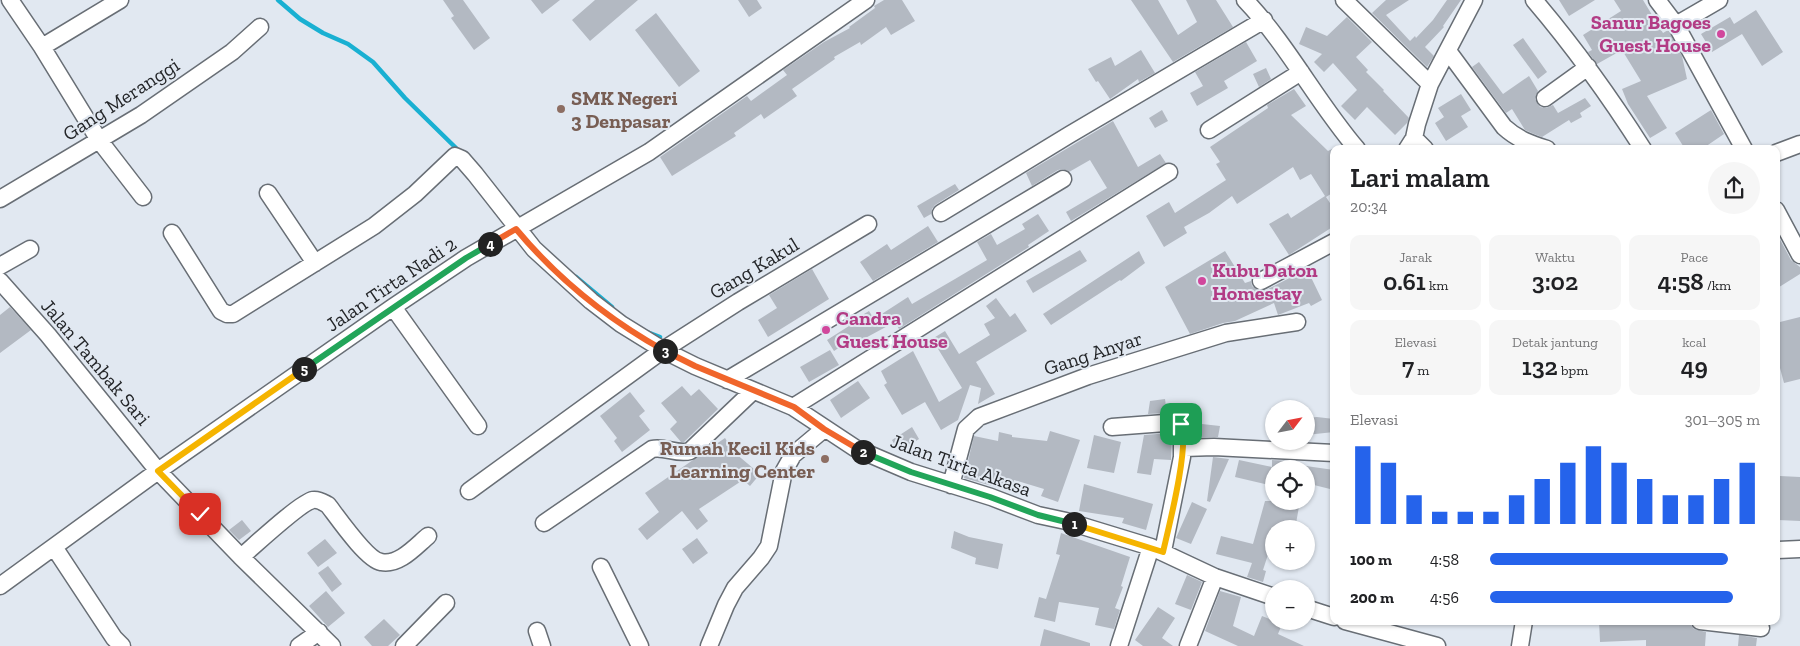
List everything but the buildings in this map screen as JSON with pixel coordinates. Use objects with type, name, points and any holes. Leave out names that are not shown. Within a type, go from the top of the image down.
[{"type":"street","points":[[10,0],[42,47],[99,140],[143,197]]},
{"type":"street","points":[[42,47],[120,0]]},
{"type":"street","name":"Jalan Tirta Nadi 2","points":[[0,586],[158,471],[466,258],[649,152],[866,0]]},
{"type":"street","points":[[1245,0],[1264,20],[1353,145]]},
{"type":"street","points":[[1344,0],[1430,84]]},
{"type":"street","points":[[1415,145],[1417,124],[1430,84],[1474,0]]},
{"type":"street","points":[[1534,0],[1588,68],[1640,145]]},
{"type":"street","points":[[1657,0],[1676,25],[1742,145]]},
{"type":"street","points":[[1676,25],[1719,0]]},
{"type":"street","points":[[941,213],[1264,20]]},
{"type":"street","name":"Gang Meranggi","points":[[0,199],[141,115],[232,52],[260,27]]},
{"type":"street","points":[[1448,51],[1504,127],[1513,136],[1535,145]]},
{"type":"street","points":[[1545,98],[1588,68]]},
{"type":"street","points":[[1209,130],[1301,72]]},
{"type":"street","points":[[1780,152],[1800,144]]},
{"type":"street","name":"Jalan Tirta Akasa","points":[[316,263],[374,226],[415,194],[455,156],[462,159],[475,174],[516,229],[534,249],[591,301],[620,324],[663,350],[727,380],[794,407],[824,429],[862,451],[911,472],[1038,515],[1157,549],[1215,577],[1265,594]]},
{"type":"street","points":[[794,407],[1169,172]]},
{"type":"street","points":[[727,380],[1063,179]]},
{"type":"street","points":[[172,233],[222,311],[233,314],[316,263],[268,193]]},
{"type":"street","points":[[1780,218],[1800,255]]},
{"type":"street","name":"Gang Kakul","points":[[469,491],[663,350],[738,302],[868,224]]},
{"type":"street","points":[[1261,280],[1330,244]]},
{"type":"street","points":[[0,266],[30,249]]},
{"type":"street","name":"Jalan Tambak Sari","points":[[0,281],[48,335],[158,471],[332,646]]},
{"type":"street","points":[[393,308],[478,426]]},
{"type":"street","name":"Gang Anyar","points":[[951,485],[966,428],[979,417],[1088,376],[1226,333],[1298,322]]},
{"type":"street","points":[[544,523],[652,449],[690,451],[753,391]]},
{"type":"street","points":[[1112,426],[1178,422],[1183,430],[1183,448],[1157,549],[1119,646]]},
{"type":"street","points":[[709,646],[734,588],[761,558],[769,546],[784,471],[793,455],[824,429]]},
{"type":"street","points":[[1183,448],[1224,447],[1330,453]]},
{"type":"street","points":[[241,556],[282,522],[313,500],[319,500],[328,505],[371,558],[382,563],[398,559],[428,536]]},
{"type":"street","points":[[54,548],[114,638],[122,646]]},
{"type":"street","points":[[1780,550],[1800,549]]},
{"type":"street","points":[[601,566],[640,646]]},
{"type":"street","points":[[1188,646],[1215,577]]},
{"type":"street","points":[[404,646],[446,603]]},
{"type":"street","points":[[1315,611],[1330,617]]},
{"type":"street","points":[[1360,625],[1437,646]]},
{"type":"street","points":[[1520,646],[1523,625]]},
{"type":"street","points":[[1735,625],[1761,628]]},
{"type":"street","points":[[299,646],[319,632]]},
{"type":"waterway","points":[[278,0],[300,19],[323,33],[348,44],[373,62],[405,98],[456,148]]},
{"type":"waterway","points":[[576,277],[612,307]]},
{"type":"waterway","points":[[647,332],[660,337]]},
{"type":"place","name":"Sanur Bagoes Guest House","points":[[1721,34]]},
{"type":"place","name":"SMK Negeri 3 Denpasar","points":[[561,109]]},
{"type":"place","name":"Kubu Daton Homestay","points":[[1202,281]]},
{"type":"place","name":"Candra Guest House","points":[[826,330]]},
{"type":"place","name":"Rumah Kecil Kids Learning Center","points":[[825,459]]},
{"type":"route","points":[[200,514],[158,471],[466,258],[516,229],[534,249],[591,301],[620,324],[663,350],[695,366],[794,407],[824,429],[855,448],[911,472],[990,497],[1017,508],[1151,546],[1163,552],[1182,457],[1183,434],[1181,424]]}]
